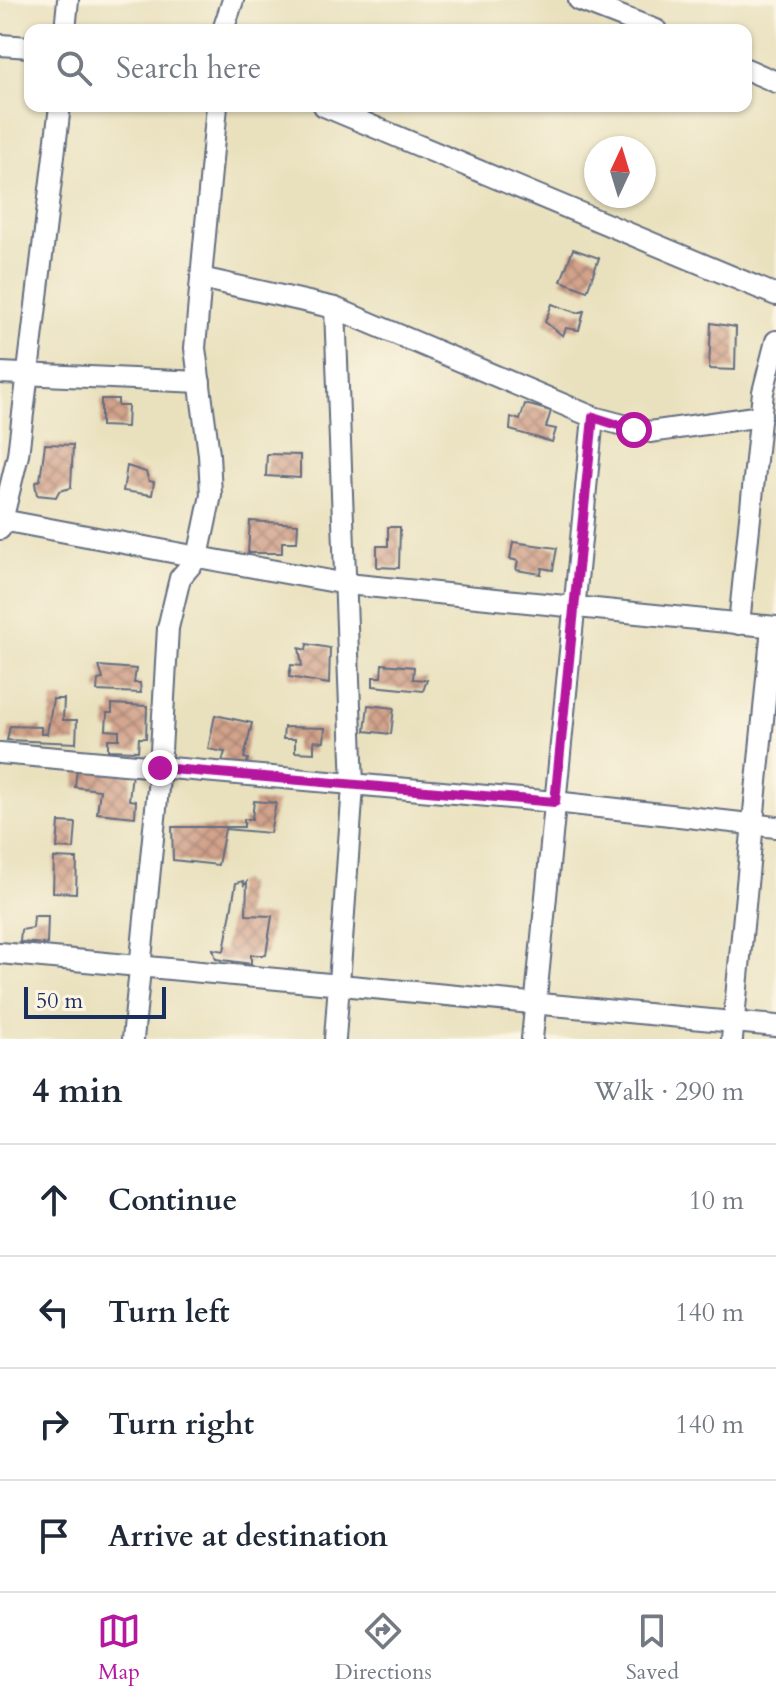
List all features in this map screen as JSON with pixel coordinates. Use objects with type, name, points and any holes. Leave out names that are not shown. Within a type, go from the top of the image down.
[{"type":"street","points":[[66,24],[68,0]]},
{"type":"street","points":[[225,24],[233,0]]},
{"type":"street","points":[[579,0],[641,24]]},
{"type":"street","points":[[0,45],[24,47]]},
{"type":"street","points":[[752,72],[776,82]]},
{"type":"street","points":[[59,112],[18,455],[1,524],[347,584],[774,627],[733,1031]]},
{"type":"street","points":[[133,1039],[160,768],[168,628],[180,578],[198,557],[211,495],[195,348],[216,112]]},
{"type":"street","points":[[338,112],[776,295]]},
{"type":"street","points":[[201,278],[335,308],[593,417],[650,432],[761,416]]},
{"type":"street","points":[[335,308],[353,786],[335,1039]]},
{"type":"street","points":[[739,624],[761,416],[776,341]]},
{"type":"street","points":[[0,373],[200,382]]},
{"type":"street","points":[[532,1039],[577,608],[593,417]]},
{"type":"street","points":[[0,753],[555,802],[776,827]]},
{"type":"street","points":[[0,953],[535,1004],[733,1031],[776,1026]]},
{"type":"building","points":[[573,249],[599,258],[587,291],[561,281]]},
{"type":"building","points":[[552,304],[577,313],[584,311],[579,330],[566,328],[563,336],[545,322]]},
{"type":"building","points":[[711,323],[736,327],[735,370],[709,369]]},
{"type":"building","points":[[101,399],[118,399],[118,406],[128,406],[127,427],[101,426]]},
{"type":"building","points":[[525,404],[551,411],[546,427],[556,429],[552,442],[510,430],[511,417],[520,420]]},
{"type":"building","points":[[45,444],[73,445],[71,488],[59,491],[56,497],[37,495],[35,483],[40,480]]},
{"type":"building","points":[[267,454],[300,455],[300,478],[266,476]]},
{"type":"building","points":[[127,466],[146,472],[149,481],[154,482],[152,495],[123,491]]},
{"type":"building","points":[[250,521],[298,524],[297,542],[282,542],[282,553],[248,553]]},
{"type":"building","points":[[388,527],[400,527],[399,568],[377,567],[377,546],[388,546]]},
{"type":"building","points":[[513,542],[557,548],[553,570],[542,568],[541,574],[516,570],[518,561],[510,559]]},
{"type":"building","points":[[307,644],[330,648],[329,684],[289,677],[291,665],[302,666],[299,648],[306,650]]},
{"type":"building","points":[[382,664],[414,667],[413,679],[427,680],[423,691],[373,686],[373,677],[381,677]]},
{"type":"building","points":[[99,666],[136,669],[134,683],[140,683],[141,693],[97,691],[98,680],[103,679]]},
{"type":"building","points":[[53,699],[64,699],[63,720],[77,720],[76,743],[7,740],[10,726],[41,727],[41,734],[47,734]]},
{"type":"building","points":[[112,704],[147,706],[146,738],[139,738],[138,751],[108,750],[108,739],[119,739],[119,731],[106,730],[107,713],[112,713]]},
{"type":"building","points":[[368,705],[394,708],[391,734],[365,731]]},
{"type":"building","points":[[215,715],[252,723],[244,758],[248,759],[246,767],[222,762],[225,752],[208,749]]},
{"type":"building","points":[[284,727],[325,728],[324,742],[314,741],[314,753],[295,752],[295,739],[283,739]]},
{"type":"building","points":[[77,768],[132,773],[129,800],[136,801],[135,817],[97,813],[100,790],[75,787]]},
{"type":"building","points":[[254,801],[276,803],[270,833],[225,829],[218,865],[173,860],[172,827],[244,827],[244,819],[252,819]]},
{"type":"building","points":[[59,822],[76,823],[74,849],[57,848]]},
{"type":"building","points":[[54,858],[77,859],[76,893],[53,892]]},
{"type":"building","points":[[243,881],[244,885],[247,882],[246,915],[272,916],[266,955],[251,955],[251,964],[216,959],[213,949],[224,951],[236,883]]},
{"type":"building","points":[[34,916],[48,916],[47,944],[20,942],[21,930],[33,928]]},
{"type":"route","points":[[160,768],[555,802],[577,608],[593,417],[634,430]]}]
